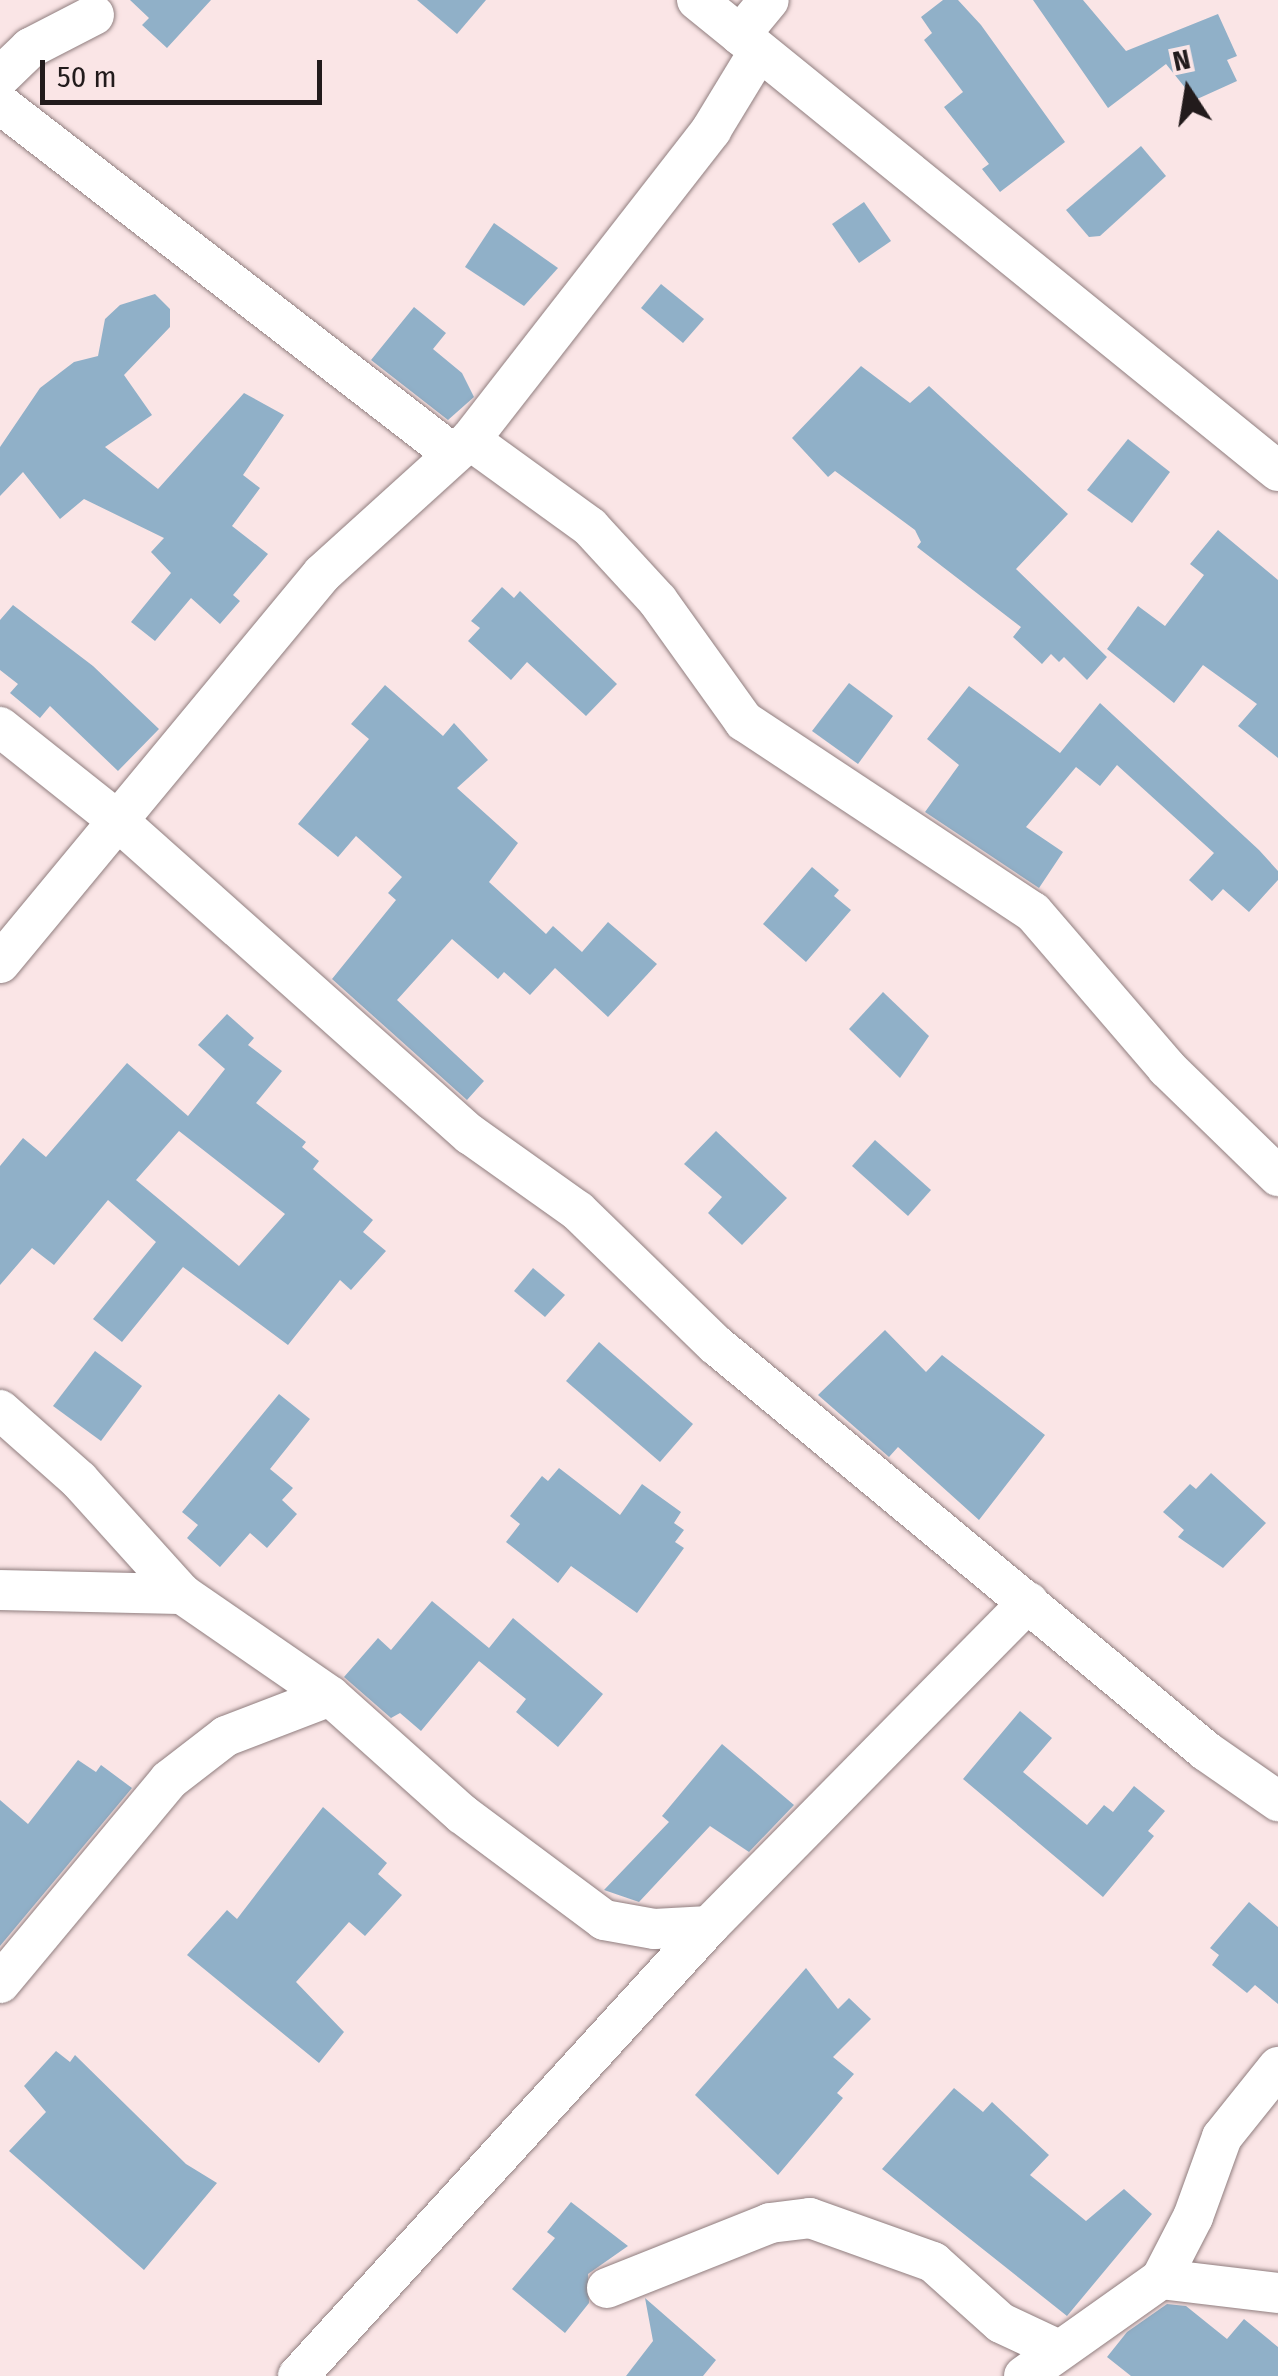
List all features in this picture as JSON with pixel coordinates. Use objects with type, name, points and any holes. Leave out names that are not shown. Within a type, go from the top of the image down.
[{"type":"street","points":[[697,0],[1278,471]]},
{"type":"street","points":[[0,964],[346,548],[461,447],[710,130],[769,0]]},
{"type":"street","points":[[0,77],[30,48],[94,15]]},
{"type":"street","points":[[0,104],[461,447],[590,526],[658,602],[744,721],[1033,912],[1166,1068],[1278,1176]]},
{"type":"street","points":[[0,727],[118,821],[472,1134],[578,1211],[716,1346],[1206,1750],[1278,1801]]},
{"type":"street","points":[[0,1410],[79,1480],[182,1594],[330,1696],[462,1814],[604,1920],[654,1928],[709,1926]]},
{"type":"street","points":[[0,1590],[182,1594]]},
{"type":"street","points":[[298,2376],[709,1926],[1028,1602]]},
{"type":"street","points":[[0,1983],[169,1780],[226,1736],[330,1696]]},
{"type":"street","points":[[607,2288],[770,2223],[810,2218],[933,2262],[1043,2366],[1161,2279],[1193,2218],[1222,2136],[1278,2067]]},
{"type":"street","points":[[1161,2279],[1278,2294]]},
{"type":"building","points":[[130,0],[211,0],[167,48],[142,25],[149,18]]},
{"type":"building","points":[[417,0],[486,0],[457,34]]},
{"type":"building","points":[[943,0],[958,0],[981,25],[1065,142],[1000,192],[982,169],[989,164],[944,107],[963,92],[924,40],[932,33],[921,17]]},
{"type":"building","points":[[1033,0],[1083,0],[1126,51],[1218,14],[1237,56],[1227,60],[1237,81],[1195,100],[1166,64],[1108,108]]},
{"type":"building","points":[[1141,146],[1166,176],[1100,236],[1089,237],[1066,210]]},
{"type":"building","points":[[864,202],[891,241],[859,263],[832,224]]},
{"type":"building","points":[[494,223],[558,268],[524,306],[465,267]]},
{"type":"building","points":[[661,284],[704,319],[683,343],[641,308]]},
{"type":"building","points":[[155,294],[170,309],[170,327],[124,375],[152,415],[105,447],[158,489],[244,393],[284,415],[243,475],[260,488],[232,526],[268,554],[233,595],[240,601],[220,624],[191,598],[155,641],[131,622],[171,573],[151,552],[164,538],[84,499],[60,519],[23,472],[0,496],[0,447],[40,388],[74,362],[98,356],[105,319],[120,305]]},
{"type":"building","points":[[414,307],[446,333],[433,349],[462,373],[474,397],[448,420],[371,360]]},
{"type":"building","points":[[861,366],[910,403],[929,386],[1068,514],[1016,569],[1107,657],[1087,680],[1064,657],[1059,662],[1051,654],[1042,664],[1013,637],[1021,627],[917,547],[921,542],[915,530],[835,471],[828,477],[792,438]]},
{"type":"building","points":[[1128,439],[1170,472],[1132,523],[1087,490]]},
{"type":"building","points":[[1218,530],[1278,580],[1278,758],[1238,726],[1257,704],[1203,665],[1174,703],[1107,649],[1138,606],[1165,626],[1204,575],[1190,564]]},
{"type":"building","points":[[502,587],[514,598],[520,591],[617,684],[586,716],[527,662],[511,680],[468,641],[480,628],[471,621]]},
{"type":"building","points":[[13,605],[93,666],[159,729],[118,771],[50,706],[40,718],[10,693],[18,684],[0,670],[0,620]]},
{"type":"building","points":[[849,683],[893,716],[858,764],[812,731]]},
{"type":"building","points":[[385,685],[443,736],[454,723],[488,760],[457,788],[518,843],[489,882],[546,934],[553,926],[582,952],[608,922],[657,964],[608,1017],[555,968],[530,995],[504,972],[498,979],[452,939],[397,1000],[484,1081],[467,1100],[332,979],[396,900],[388,893],[402,877],[356,836],[338,857],[298,824],[369,739],[351,724]]},
{"type":"building","points":[[969,686],[1060,753],[1100,703],[1259,850],[1278,871],[1278,880],[1249,912],[1223,889],[1212,901],[1189,880],[1214,853],[1117,765],[1100,786],[1076,767],[1026,827],[1063,852],[1039,888],[925,812],[959,765],[927,739]]},
{"type":"building","points":[[812,867],[839,890],[834,896],[851,910],[806,962],[763,924]]},
{"type":"building","points":[[883,992],[929,1036],[900,1078],[849,1029]]},
{"type":"building","points":[[227,1014],[254,1038],[248,1045],[282,1071],[256,1103],[306,1142],[302,1147],[319,1161],[313,1169],[373,1220],[363,1232],[386,1251],[351,1290],[340,1280],[288,1345],[183,1267],[122,1342],[93,1319],[156,1242],[108,1200],[54,1265],[32,1248],[0,1285],[0,1166],[23,1138],[46,1157],[127,1063],[188,1116],[225,1069],[198,1045]],"holes":[[[179,1131],[285,1214],[239,1266],[136,1180]]]},
{"type":"building","points":[[716,1131],[787,1198],[742,1245],[708,1213],[722,1197],[684,1164]]},
{"type":"building","points":[[875,1140],[931,1190],[908,1216],[852,1166]]},
{"type":"building","points":[[533,1268],[565,1295],[545,1317],[514,1291]]},
{"type":"building","points":[[885,1330],[926,1372],[942,1355],[1045,1435],[979,1520],[898,1447],[889,1457],[818,1395]]},
{"type":"building","points":[[599,1342],[693,1424],[660,1462],[566,1381]]},
{"type":"building","points":[[95,1351],[142,1386],[101,1441],[53,1406]]},
{"type":"building","points":[[279,1394],[310,1419],[270,1469],[293,1488],[282,1500],[297,1514],[267,1548],[250,1533],[220,1567],[187,1538],[198,1525],[182,1512]]},
{"type":"building","points":[[559,1468],[620,1515],[642,1484],[681,1512],[674,1523],[684,1530],[675,1542],[684,1548],[637,1613],[571,1566],[558,1583],[506,1542],[520,1524],[510,1516],[542,1476],[548,1481]]},
{"type":"building","points":[[1211,1473],[1266,1523],[1223,1568],[1178,1537],[1184,1530],[1163,1512],[1190,1484],[1196,1489]]},
{"type":"building","points":[[432,1601],[489,1648],[513,1618],[603,1694],[558,1747],[516,1712],[526,1699],[479,1661],[421,1731],[400,1713],[391,1718],[344,1677],[378,1638],[391,1650]]},
{"type":"building","points":[[1020,1711],[1052,1738],[1023,1772],[1087,1825],[1104,1805],[1113,1812],[1134,1786],[1165,1811],[1148,1831],[1154,1836],[1103,1897],[963,1779]]},
{"type":"building","points":[[722,1744],[794,1805],[749,1852],[710,1826],[639,1902],[604,1890],[669,1822],[662,1816]]},
{"type":"building","points":[[78,1760],[96,1772],[101,1765],[132,1788],[0,1946],[0,1800],[28,1824]]},
{"type":"building","points":[[323,1807],[387,1863],[378,1874],[402,1895],[365,1936],[349,1922],[296,1982],[344,2032],[319,2063],[187,1955],[227,1910],[237,1919]]},
{"type":"building","points":[[1249,1902],[1278,1927],[1278,2004],[1255,1985],[1247,1993],[1212,1965],[1219,1955],[1210,1948]]},
{"type":"building","points":[[806,1968],[838,2009],[849,1998],[871,2019],[833,2057],[854,2074],[837,2093],[843,2098],[778,2175],[695,2095]]},
{"type":"building","points":[[56,2051],[70,2062],[75,2055],[186,2164],[217,2183],[144,2270],[9,2151],[46,2112],[24,2086]]},
{"type":"building","points":[[954,2088],[983,2112],[992,2102],[1049,2155],[1030,2175],[1086,2221],[1124,2189],[1152,2214],[1067,2316],[882,2169]]},
{"type":"building","points":[[571,2202],[628,2246],[588,2274],[589,2303],[565,2333],[512,2289],[555,2238],[547,2232]]},
{"type":"building","points":[[645,2298],[716,2360],[703,2376],[626,2376],[653,2341]]},
{"type":"building","points":[[1167,2304],[1186,2306],[1227,2339],[1244,2319],[1278,2347],[1278,2376],[1131,2376],[1107,2357],[1127,2332]]}]
